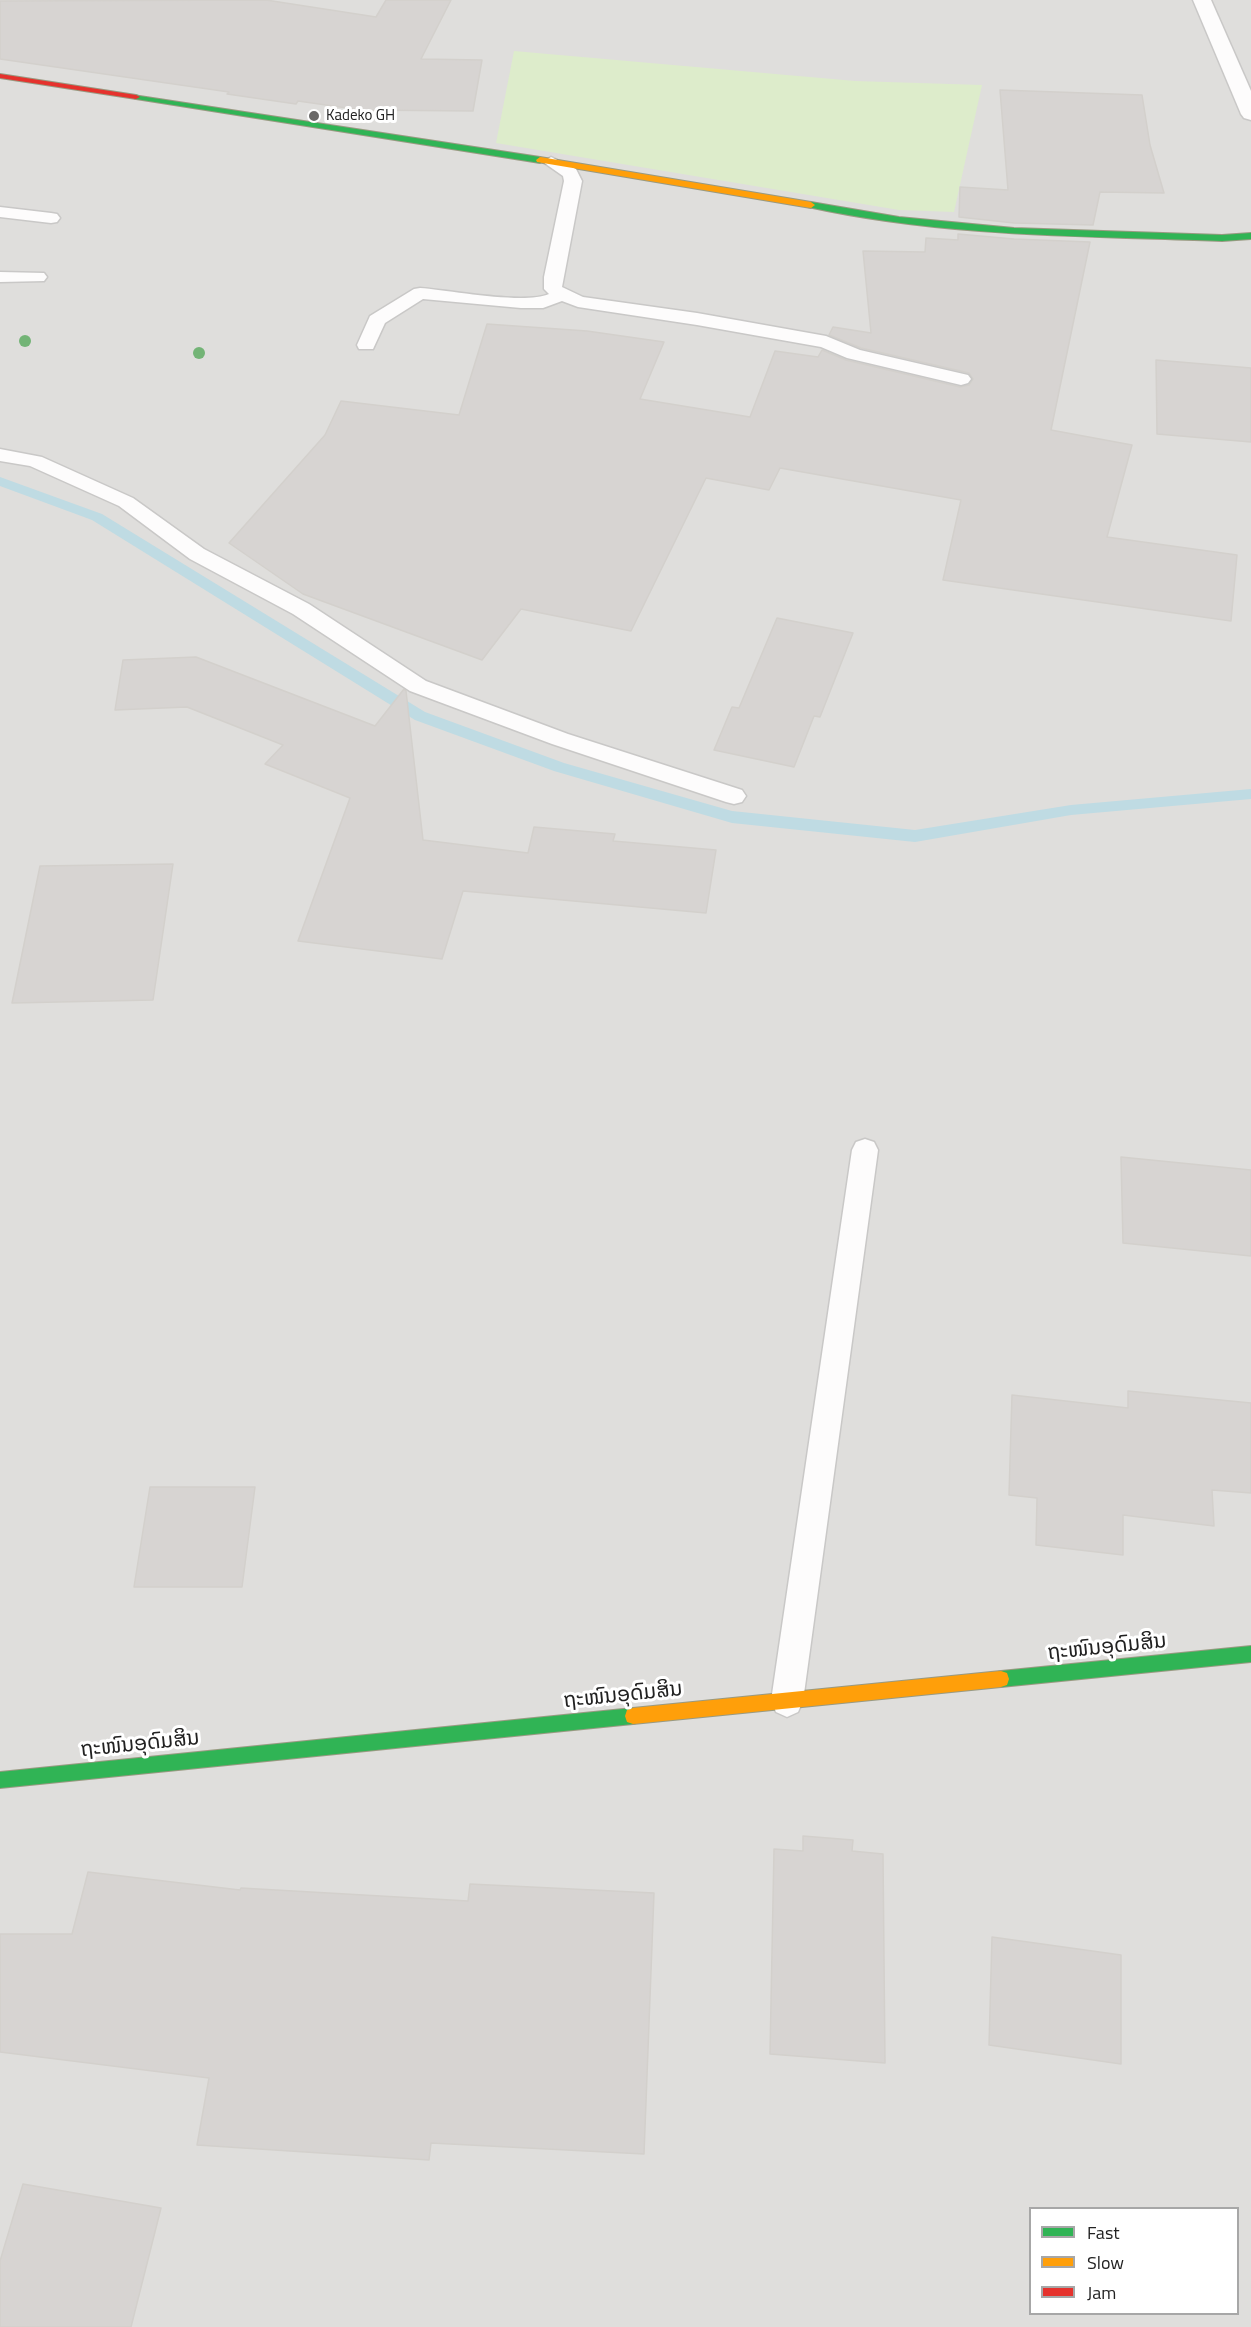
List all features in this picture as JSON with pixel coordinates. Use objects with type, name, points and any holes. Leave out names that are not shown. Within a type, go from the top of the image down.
[{"type":"street","points":[[1203,0],[1251,114]]},
{"type":"street","points":[[0,76],[551,162],[899,220],[1014,231],[1222,238],[1251,236]]},
{"type":"street","name":"ຖະໜົນອຸດົມສິນ","points":[[0,1780],[787,1701],[1241,1662]]},
{"type":"lane","points":[[551,162],[570,173],[573,181],[553,277],[554,289],[561,295],[578,302],[696,319],[826,342],[854,354],[962,379]]},
{"type":"lane","points":[[0,212],[51,219]]},
{"type":"lane","points":[[0,277],[38,277]]},
{"type":"lane","points":[[366,345],[377,320],[420,293],[521,303],[543,303],[561,295]]},
{"type":"lane","points":[[0,455],[35,461],[126,502],[197,554],[301,609],[418,686],[560,739],[734,796]]},
{"type":"lane","points":[[787,1701],[865,1150]]},
{"type":"shaded area","points":[[0,0],[1251,0],[1251,2327],[0,2327]]},
{"type":"green space","points":[[514,51],[855,81],[982,85],[954,212],[899,210],[496,143]]},
{"type":"building","points":[[266,0],[376,17],[386,0],[451,0],[421,59],[482,60],[473,111],[361,110],[298,101],[296,104],[0,59],[0,1]]},
{"type":"building","points":[[1000,90],[1142,95],[1150,145],[1164,193],[1100,192],[1093,225],[1014,223],[959,217],[960,187],[1008,190]]},
{"type":"building","points":[[958,234],[1090,242],[1051,430],[1132,445],[1107,537],[1237,555],[1231,621],[943,580],[961,500],[780,468],[769,490],[706,478],[631,631],[521,609],[482,660],[303,594],[229,543],[325,435],[341,401],[459,415],[487,324],[587,331],[664,342],[640,399],[750,417],[775,351],[818,357],[822,350],[846,360],[960,387],[969,385],[973,379],[969,373],[861,348],[829,335],[833,327],[871,333],[863,251],[925,252],[926,238],[958,240]]},
{"type":"building","points":[[1156,360],[1251,368],[1251,442],[1157,434]]},
{"type":"building","points":[[777,618],[853,633],[820,717],[814,716],[794,767],[714,750],[732,707],[739,708]]},
{"type":"building","points":[[196,657],[375,726],[404,689],[423,840],[528,853],[534,827],[615,834],[613,841],[716,850],[706,913],[463,891],[442,959],[298,941],[350,798],[265,764],[283,745],[187,707],[115,710],[123,660]]},
{"type":"building","points":[[173,864],[153,1000],[12,1003],[40,866]]},
{"type":"building","points":[[1121,1157],[1251,1170],[1251,1256],[1123,1243]]},
{"type":"building","points":[[1128,1391],[1251,1403],[1251,1493],[1212,1490],[1214,1526],[1123,1515],[1123,1555],[1036,1545],[1037,1498],[1009,1495],[1012,1395],[1128,1408]]},
{"type":"building","points":[[150,1487],[255,1487],[242,1587],[134,1587]]},
{"type":"building","points":[[803,1836],[853,1840],[852,1851],[883,1854],[885,2063],[770,2054],[774,1849],[803,1851]]},
{"type":"building","points":[[88,1872],[240,1890],[241,1888],[468,1901],[470,1884],[654,1893],[644,2154],[431,2143],[429,2160],[197,2145],[209,2078],[0,2052],[0,1934],[72,1934]]},
{"type":"building","points":[[992,1937],[1121,1955],[1121,2064],[989,2045]]},
{"type":"building","points":[[23,2184],[161,2208],[131,2327],[0,2327],[0,2261]]},
{"type":"waterway","points":[[0,481],[97,517],[420,716],[559,767],[732,817],[915,836],[1071,810],[1251,794]]},
{"type":"traffic: fast","points":[[136,97],[540,160]]},
{"type":"traffic: fast","points":[[811,205],[899,220],[1014,231],[1222,238],[1251,236]]},
{"type":"traffic: fast","points":[[1001,1679],[1251,1654]]},
{"type":"traffic: fast","points":[[0,1780],[633,1716]]},
{"type":"traffic: slow","points":[[540,160],[811,205]]},
{"type":"traffic: slow","points":[[633,1716],[1001,1679]]},
{"type":"traffic: jam","points":[[0,76],[136,97]]},
{"type":"place","name":"Kadeko GH","points":[[314,116]]}]
